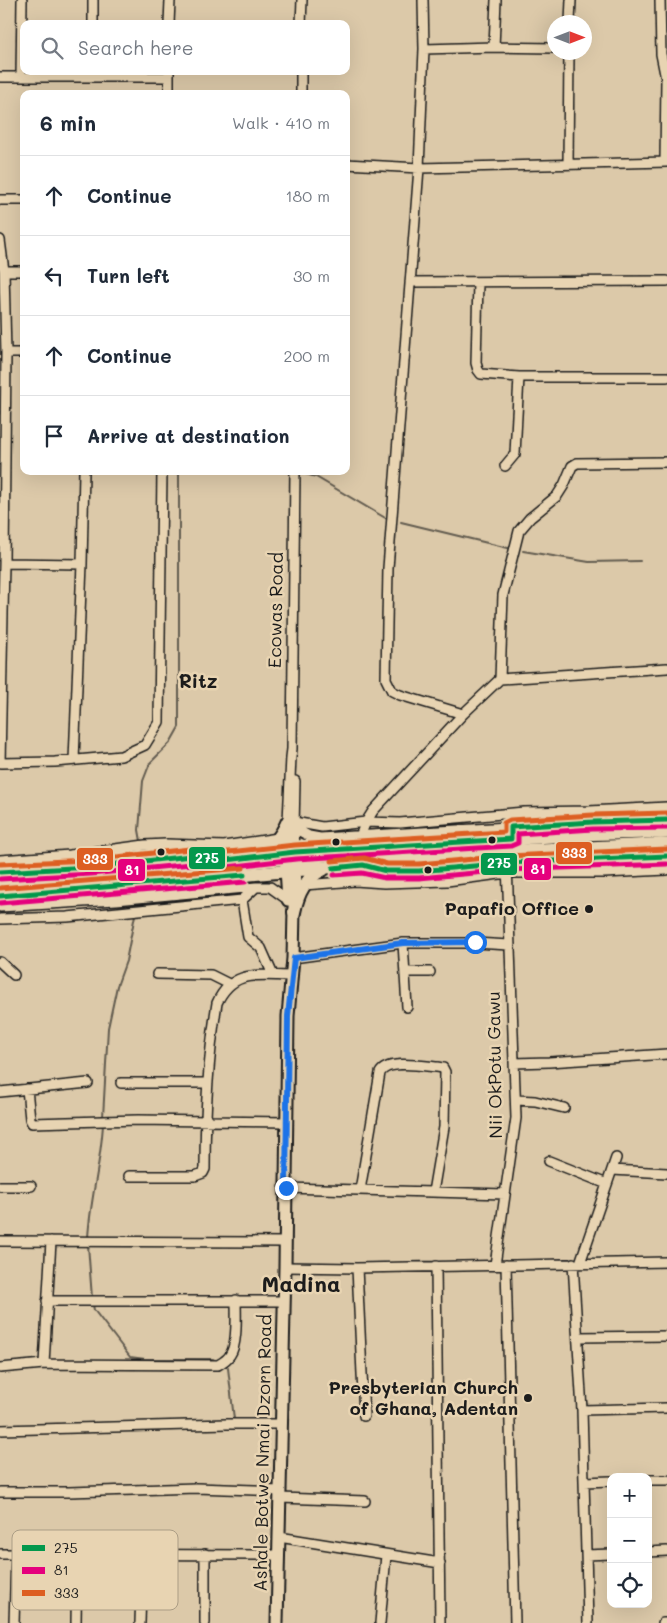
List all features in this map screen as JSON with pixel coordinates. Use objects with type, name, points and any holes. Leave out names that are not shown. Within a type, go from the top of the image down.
[{"type":"highway","points":[[254,857],[269,848],[280,838],[293,821]]},
{"type":"highway","points":[[0,896],[63,897],[232,876],[334,850],[511,833],[593,834],[667,832]]},
{"type":"highway","points":[[0,885],[26,885],[254,857],[327,868],[506,851],[625,851],[667,844]]},
{"type":"highway","points":[[294,912],[297,897],[304,885],[315,874],[327,868]]},
{"type":"main road","points":[[290,862],[288,897],[290,979]]},
{"type":"main road","points":[[290,862],[294,912],[294,958],[290,979]]},
{"type":"main road","name":"Ashale Botwe Nmai Dzorn Road","points":[[277,1623],[290,979]]},
{"type":"street","points":[[22,0],[22,20]]},
{"type":"street","points":[[94,0],[94,20]]},
{"type":"street","points":[[169,20],[170,0]]},
{"type":"street","points":[[301,20],[302,0]]},
{"type":"street","points":[[423,0],[424,49],[419,168],[388,568],[386,679],[392,691],[400,695],[463,714]]},
{"type":"street","points":[[494,47],[496,0]]},
{"type":"street","points":[[570,15],[571,0]]},
{"type":"street","points":[[350,164],[419,168],[666,162],[666,79],[661,54],[660,0]]},
{"type":"street","points":[[424,49],[547,48]]},
{"type":"street","points":[[568,164],[569,60]]},
{"type":"street","points":[[0,77],[69,75]]},
{"type":"street","points":[[168,90],[169,75]]},
{"type":"street","points":[[301,75],[301,90]]},
{"type":"street","points":[[0,200],[20,200]]},
{"type":"street","points":[[0,240],[4,271],[6,353],[3,385],[4,563],[1,763],[121,756],[145,745],[159,722],[162,475]]},
{"type":"street","points":[[4,271],[20,272]]},
{"type":"street","points":[[410,282],[667,281]]},
{"type":"street","points":[[478,282],[476,363],[481,374],[519,377],[667,377]]},
{"type":"street","points":[[6,353],[20,353]]},
{"type":"street","points":[[505,466],[515,454],[519,377]]},
{"type":"street","points":[[500,680],[503,595],[519,531],[530,518],[557,496],[572,466],[577,462],[667,462]]},
{"type":"street","points":[[74,760],[84,475]]},
{"type":"street","name":"Ecowas Road","points":[[290,862],[293,821],[290,757],[292,748],[295,475]]},
{"type":"street","points":[[4,563],[82,564]]},
{"type":"street","points":[[360,836],[373,811],[463,714],[500,680],[667,668]]},
{"type":"street","points":[[293,821],[322,827],[366,822],[400,823],[524,812],[667,807]]},
{"type":"street","points":[[293,821],[309,836],[320,838],[511,833],[593,822],[667,820]]},
{"type":"street","points":[[0,860],[70,855],[146,845],[230,846],[280,838]]},
{"type":"street","points":[[363,865],[386,871],[419,871],[625,851],[667,856]]},
{"type":"street","points":[[0,872],[90,867],[191,856],[218,861]]},
{"type":"street","name":"Nii OkPotu Gawu","points":[[495,1265],[513,1146],[516,1100],[507,863]]},
{"type":"street","points":[[304,885],[355,881],[384,883],[438,882],[507,873],[604,873],[667,870]]},
{"type":"street","points":[[0,920],[67,917],[242,900],[256,887]]},
{"type":"street","points":[[0,906],[63,897],[256,887],[270,887],[284,897],[288,897]]},
{"type":"street","points":[[242,900],[248,937],[261,948],[273,975]]},
{"type":"street","points":[[294,958],[403,943],[475,942],[509,945]]},
{"type":"street","points":[[403,943],[407,1007]]},
{"type":"street","points":[[0,962],[14,975]]},
{"type":"street","points":[[405,972],[430,972]]},
{"type":"street","points":[[156,974],[211,975],[229,984]]},
{"type":"street","points":[[130,1176],[200,1175],[205,1169],[205,1122],[217,1003],[222,992],[229,984],[256,976],[273,975],[290,979]]},
{"type":"street","points":[[514,1062],[549,1062],[667,1054]]},
{"type":"street","points":[[360,1190],[380,1073],[386,1067],[394,1064],[438,1067],[443,1068],[445,1072],[444,1127],[433,1192]]},
{"type":"street","points":[[0,1092],[88,1083]]},
{"type":"street","points":[[121,1083],[208,1083]]},
{"type":"street","points":[[27,1089],[32,1123],[138,1120],[287,1122]]},
{"type":"street","points":[[516,1100],[535,1101],[564,1108]]},
{"type":"street","points":[[588,1623],[577,1263],[616,1158]]},
{"type":"street","points":[[549,1161],[607,1184]]},
{"type":"street","points":[[612,1170],[667,1173]]},
{"type":"street","points":[[0,1186],[31,1186]]},
{"type":"street","points":[[286,1188],[505,1194]]},
{"type":"street","points":[[0,1241],[285,1242]]},
{"type":"street","points":[[44,1364],[51,1241]]},
{"type":"street","points":[[285,1267],[357,1268],[667,1262]]},
{"type":"street","points":[[506,1265],[515,1623]]},
{"type":"street","points":[[436,1266],[440,1623]]},
{"type":"street","points":[[357,1268],[364,1416]]},
{"type":"street","points":[[0,1368],[44,1364],[222,1363],[231,1355],[234,1346],[236,1300]]},
{"type":"street","points":[[47,1302],[284,1301]]},
{"type":"street","points":[[579,1338],[667,1336]]},
{"type":"street","points":[[582,1410],[667,1408]]},
{"type":"street","points":[[0,1430],[281,1424]]},
{"type":"street","points":[[652,1480],[667,1480]]},
{"type":"street","points":[[584,1482],[607,1481]]},
{"type":"street","points":[[0,1492],[196,1488],[365,1501]]},
{"type":"street","points":[[280,1538],[440,1563]]},
{"type":"street","points":[[652,1552],[667,1551]]},
{"type":"street","points":[[178,1554],[279,1555]]},
{"type":"street","points":[[204,1623],[205,1554]]},
{"type":"street","points":[[586,1555],[607,1554]]},
{"type":"street","points":[[380,1623],[386,1555]]},
{"type":"street","points":[[14,1610],[14,1623]]},
{"type":"street","points":[[76,1610],[76,1623]]},
{"type":"street","points":[[140,1610],[140,1623]]},
{"type":"waterway","points":[[141,841],[139,830],[143,781],[150,763],[170,743],[179,727],[179,475]]},
{"type":"waterway","points":[[309,475],[316,477],[387,519]]},
{"type":"waterway","points":[[401,522],[508,548]]},
{"type":"waterway","points":[[523,551],[589,562],[640,561]]},
{"type":"waterway","points":[[103,1117],[108,1028],[117,986],[126,961],[135,915]]},
{"type":"waterway","points":[[88,1238],[103,1124]]},
{"type":"waterway","points":[[88,1245],[92,1298]]},
{"type":"waterway","points":[[93,1305],[94,1310],[130,1357],[145,1359],[213,1359],[218,1362]]},
{"type":"waterway","points":[[224,1365],[228,1368],[234,1419]]},
{"type":"transit line","name":"333","points":[[0,864],[89,860],[190,849],[219,853],[295,845],[504,832],[504,823],[510,820],[667,813]]},
{"type":"transit line","name":"275","points":[[0,872],[90,867],[191,856],[218,861],[295,852],[511,839],[511,827],[667,820]]},
{"type":"transit line","name":"81","points":[[0,879],[91,874],[191,864],[218,868],[296,859],[511,846],[518,843],[518,834],[593,829],[667,828]]},
{"type":"transit line","name":"333","points":[[332,861],[364,858],[387,864],[419,864],[507,856],[667,849]]},
{"type":"transit line","name":"275","points":[[333,868],[363,865],[386,871],[419,871],[507,863],[667,856]]},
{"type":"transit line","name":"81","points":[[334,875],[362,873],[385,878],[419,878],[508,870],[667,864]]},
{"type":"transit line","name":"333","points":[[0,888],[243,868]]},
{"type":"transit line","name":"275","points":[[0,896],[244,875]]},
{"type":"transit line","name":"81","points":[[0,903],[245,882]]},
{"type":"place","name":"Papafio Office","points":[[589,909]]},
{"type":"place","name":"Presbyterian Church of Ghana, Adentan","points":[[528,1398]]},
{"type":"district","name":"Ritz","points":[[198,681]]},
{"type":"district","name":"Madina","points":[[301,1284]]},
{"type":"route","points":[[286,1188],[288,1016],[294,958],[403,943],[475,942]]}]
